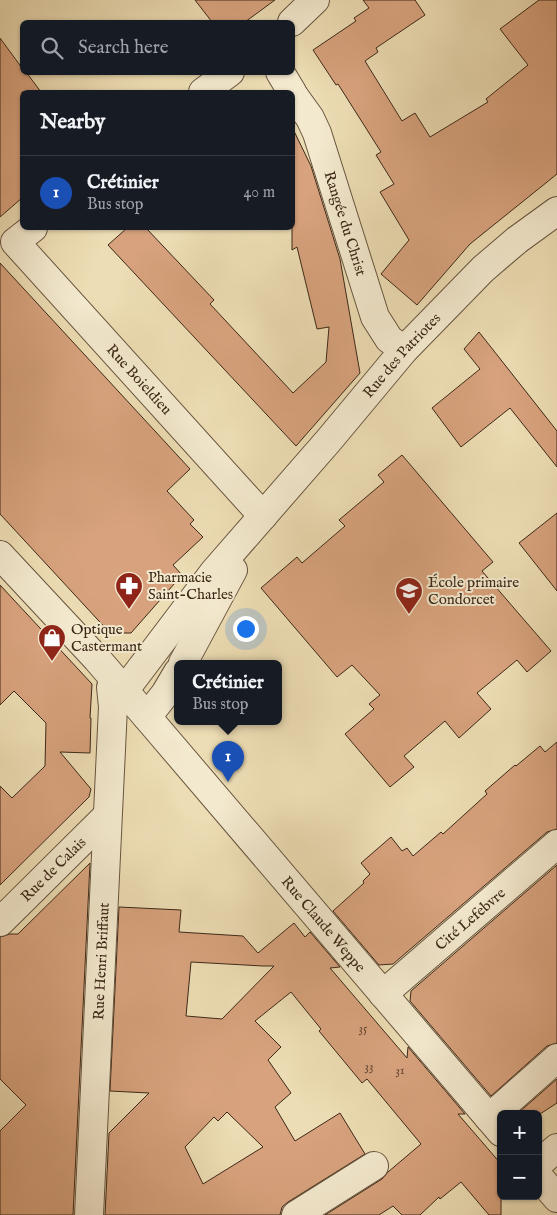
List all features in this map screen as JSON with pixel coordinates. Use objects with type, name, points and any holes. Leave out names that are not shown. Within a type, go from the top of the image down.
[{"type":"street","points":[[294,20],[315,0]]},
{"type":"street","points":[[206,90],[226,75]]},
{"type":"street","name":"Rangée du Christ","points":[[282,75],[290,90]]},
{"type":"street","name":"Rangée du Christ","points":[[295,97],[310,118],[320,141],[375,317],[389,339],[404,350]]},
{"type":"street","name":"Rue des Patriotes","points":[[118,699],[214,572],[404,350],[478,274],[517,240],[557,211]]},
{"type":"street","name":"Rue Boieldieu","points":[[24,235],[263,516]]},
{"type":"street","name":"Rue des Patriotes","points":[[185,660],[263,516]]},
{"type":"street","name":"Rue Henri Briffaut","points":[[0,555],[96,660],[105,672],[118,699],[110,758],[88,1215]]},
{"type":"street","points":[[147,717],[174,679]]},
{"type":"street","name":"Rue Claude Weppe","points":[[118,699],[147,717],[495,1125]]},
{"type":"street","points":[[110,758],[122,740],[129,734],[136,732],[154,736],[183,760]]},
{"type":"street","name":"Rue de Calais","points":[[0,922],[107,816]]},
{"type":"street","name":"Cité Lefebvre","points":[[383,994],[557,844]]},
{"type":"street","points":[[495,1125],[557,1058]]},
{"type":"street","points":[[542,1161],[557,1148]]},
{"type":"street","points":[[296,1215],[374,1166]]},
{"type":"street","points":[[542,1181],[557,1198]]},
{"type":"building","points":[[195,0],[275,0],[248,20],[210,20]]},
{"type":"building","points":[[363,0],[415,0],[425,15],[376,48],[378,52],[365,61],[402,121],[415,113],[430,137],[488,102],[486,99],[528,65],[500,29],[539,0],[557,0],[557,174],[470,244],[417,305],[381,274],[409,240],[380,192],[394,184],[376,155],[381,152],[338,84],[336,85],[313,50],[356,21],[354,18],[369,8]]},
{"type":"building","points":[[0,38],[20,65],[20,75],[28,75],[40,90],[20,90],[20,200],[0,217]]},
{"type":"building","points":[[295,133],[311,166],[340,259],[360,373],[296,446],[108,245],[125,230],[148,230],[214,300],[210,304],[293,393],[326,362],[329,327],[317,329],[297,247],[292,250],[292,230],[295,230]]},
{"type":"building","points":[[0,263],[190,469],[167,491],[194,520],[190,524],[203,537],[173,565],[182,575],[131,633],[110,633],[0,514]]},
{"type":"building","points":[[479,332],[557,431],[557,467],[510,408],[461,447],[432,408],[480,369],[464,349]]},
{"type":"building","points":[[402,455],[493,562],[482,571],[551,651],[527,672],[517,660],[477,693],[491,709],[459,738],[445,721],[404,756],[414,767],[390,787],[345,734],[374,709],[369,704],[380,695],[352,665],[337,677],[261,588],[297,557],[302,563],[345,526],[339,520],[384,482],[378,475]]},
{"type":"building","points":[[557,513],[557,591],[519,543]]},
{"type":"building","points":[[0,585],[92,684],[90,753],[60,752],[91,789],[89,797],[0,885],[0,786],[12,798],[45,766],[46,723],[14,691],[0,705]]},
{"type":"building","points":[[557,742],[557,829],[547,832],[393,964],[379,965],[333,911],[364,883],[363,881],[370,874],[361,863],[391,837],[402,851],[407,848],[413,856],[441,832],[443,834],[487,794],[485,791],[515,765],[540,746],[545,752]]},
{"type":"building","points":[[90,863],[73,1215],[0,1215],[0,1131],[26,1105],[0,1079],[0,937],[18,934]]},
{"type":"building","points":[[557,865],[557,1043],[547,1046],[491,1096],[410,1001],[411,991]]},
{"type":"building","points":[[119,907],[181,910],[179,932],[243,936],[258,953],[294,923],[305,937],[310,932],[340,967],[330,968],[407,1058],[408,1047],[465,1114],[458,1114],[497,1159],[497,1200],[501,1200],[501,1215],[489,1215],[461,1182],[440,1199],[439,1197],[420,1215],[402,1215],[393,1206],[379,1215],[325,1215],[382,1179],[421,1144],[367,1079],[362,1083],[319,1031],[321,1029],[291,992],[255,1021],[281,1047],[268,1060],[291,1093],[275,1107],[295,1141],[340,1113],[365,1154],[288,1202],[282,1207],[280,1215],[105,1215],[109,1133],[149,1093],[110,1091]],"holes":[[[191,962],[274,966],[222,1019],[186,1016]],[[227,1112],[263,1147],[203,1184],[185,1147],[214,1117],[218,1121]]]},
{"type":"building","points":[[557,1079],[557,1103],[542,1113],[542,1110],[522,1110]]},
{"type":"place","name":"Pharmacie Saint-Charles","points":[[129,610]]},
{"type":"place","name":"École primaire Condorcet","points":[[409,615]]},
{"type":"place","name":"Optique Castermant","points":[[52,662]]},
{"type":"place","name":"Crétinier","points":[[228,782]]}]
